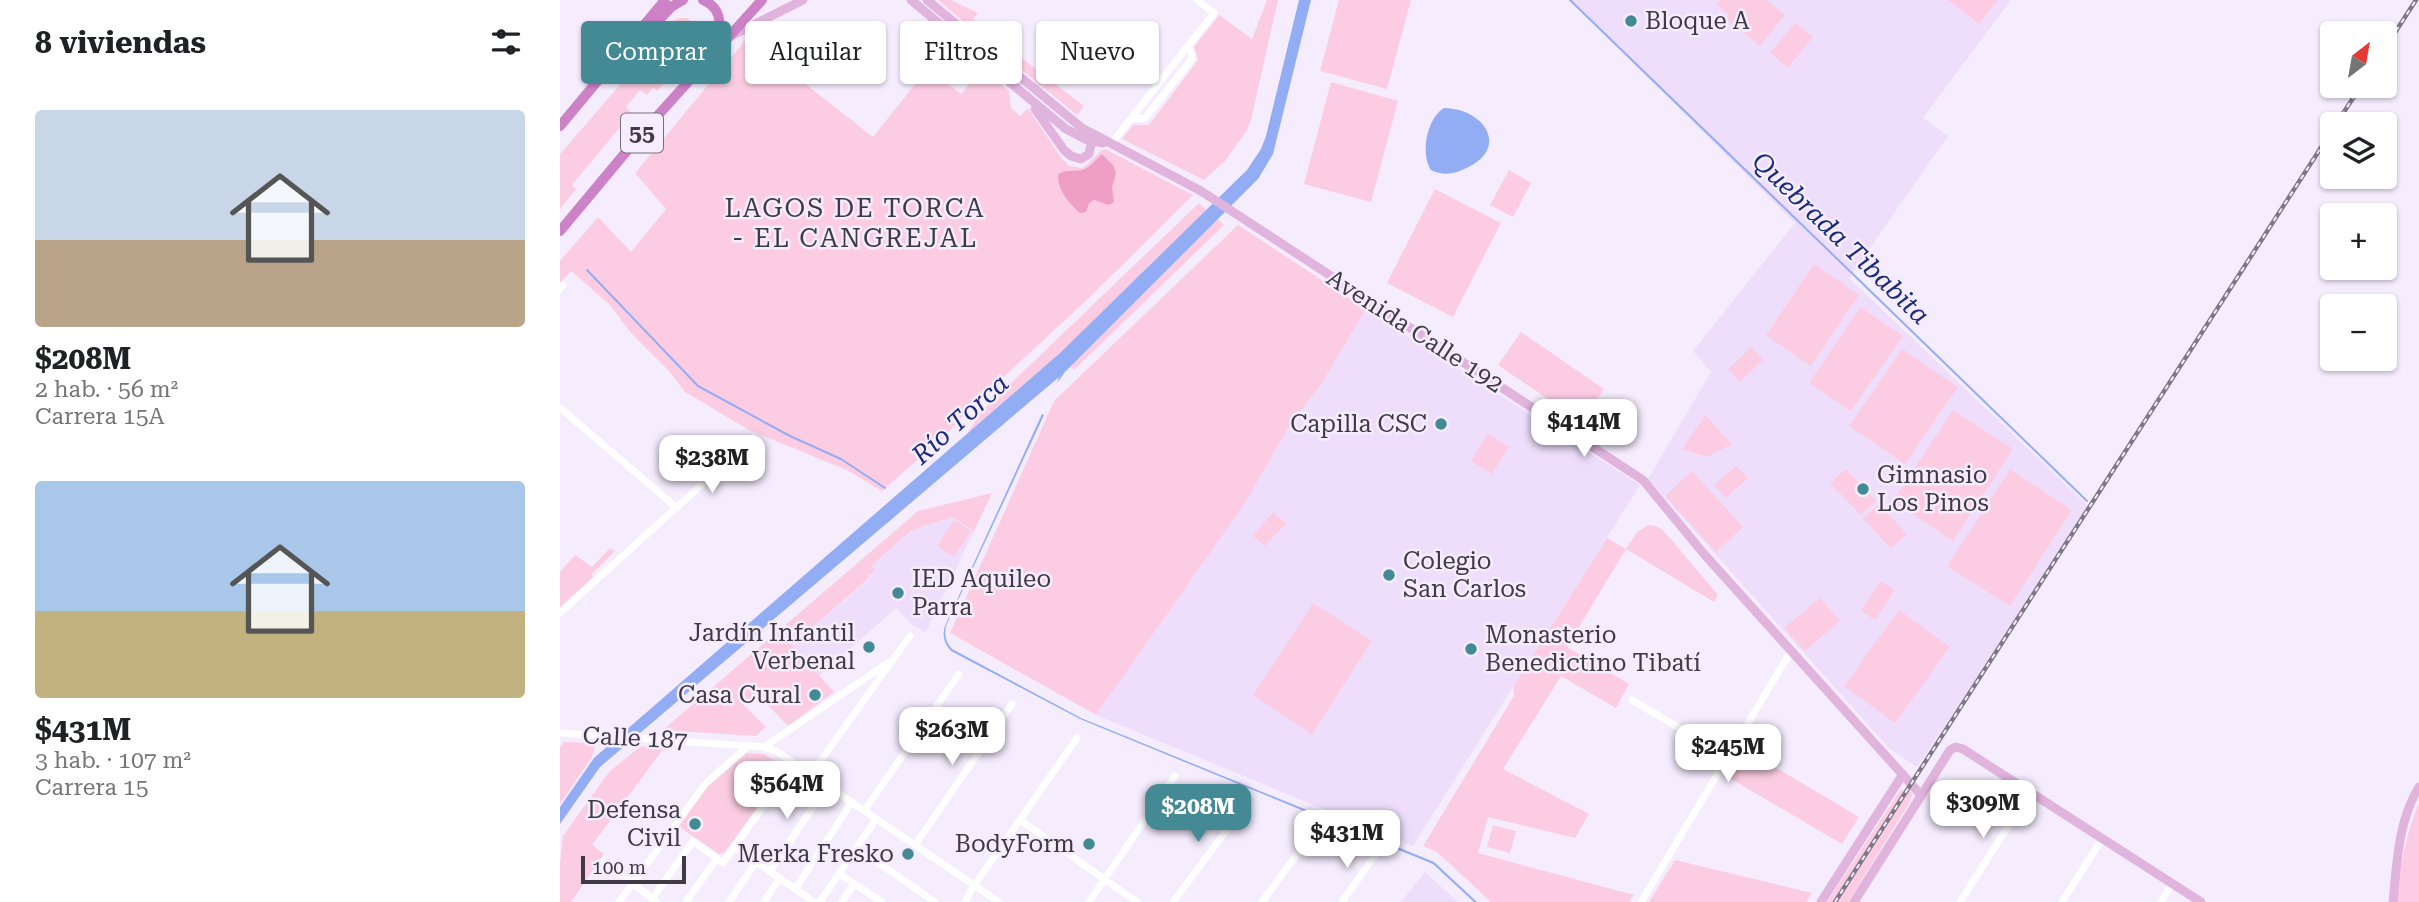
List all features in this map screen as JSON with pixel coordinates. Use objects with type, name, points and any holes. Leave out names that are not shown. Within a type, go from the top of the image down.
[{"type":"highway","points":[[649,21],[666,0]]},
{"type":"highway","points":[[658,21],[671,7],[683,0]]},
{"type":"highway","points":[[703,0],[715,9],[719,21]]},
{"type":"highway","name":"55","points":[[731,35],[762,0]]},
{"type":"highway","points":[[560,126],[596,84]]},
{"type":"highway","name":"55","points":[[560,231],[687,84]]},
{"type":"main road","points":[[731,36],[803,0]]},
{"type":"main road","name":"Avenida Calle 192","points":[[911,0],[935,21]]},
{"type":"main road","name":"Avenida Calle 192","points":[[927,0],[952,21]]},
{"type":"main road","name":"Avenida Calle 192","points":[[1022,79],[1082,128],[1212,198],[1643,480],[1697,546],[1921,795]]},
{"type":"main road","name":"Avenida Calle 192","points":[[1010,84],[1071,133],[1090,141],[1111,145]]},
{"type":"main road","points":[[1028,99],[1076,159],[1085,158],[1091,150],[1090,141],[1082,128]]},
{"type":"main road","points":[[1854,902],[1950,750],[1959,747],[2201,902]]},
{"type":"main road","points":[[1821,902],[1903,774]]},
{"type":"main road","points":[[2393,902],[2402,830],[2419,787]]},
{"type":"street","points":[[1111,145],[1214,13],[1197,0]]},
{"type":"street","points":[[560,408],[677,508]]},
{"type":"street","points":[[560,613],[753,438]]},
{"type":"street","points":[[811,774],[910,636]]},
{"type":"street","points":[[1641,902],[1791,651]]},
{"type":"street","points":[[764,747],[893,660]]},
{"type":"street","points":[[864,811],[959,674]]},
{"type":"street","points":[[1632,700],[1728,757]]},
{"type":"street","points":[[915,845],[1012,704]]},
{"type":"street","name":"Calle 187","points":[[560,733],[749,745],[776,751],[999,902]]},
{"type":"street","points":[[965,902],[974,885],[1077,738]]},
{"type":"street","points":[[730,744],[736,751],[733,760]]},
{"type":"street","points":[[619,902],[702,787],[749,745]]},
{"type":"street","points":[[686,902],[720,860],[735,847],[794,764]]},
{"type":"street","points":[[1089,902],[1175,776]]},
{"type":"street","points":[[770,871],[828,786]]},
{"type":"street","points":[[1960,902],[2030,793]]},
{"type":"street","points":[[795,889],[852,802]]},
{"type":"street","points":[[1173,902],[1246,804]]},
{"type":"street","points":[[820,902],[876,819]]},
{"type":"street","points":[[1020,820],[1138,902]]},
{"type":"street","points":[[1262,902],[1314,831]]},
{"type":"street","points":[[2062,902],[2102,839]]},
{"type":"street","points":[[603,861],[654,900],[693,841],[720,860]]},
{"type":"street","points":[[735,847],[808,900]]},
{"type":"street","points":[[857,848],[934,902]]},
{"type":"street","points":[[1342,902],[1375,855]]},
{"type":"street","points":[[729,902],[756,862]]},
{"type":"street","points":[[839,874],[882,902]]},
{"type":"street","points":[[764,902],[780,878]]},
{"type":"street","points":[[842,902],[854,884]]},
{"type":"street","points":[[2161,902],[2172,884]]},
{"type":"shaded area","points":[[938,0],[951,0],[978,13],[973,19],[975,21],[963,21]]},
{"type":"shaded area","points":[[1267,0],[1278,0],[1251,120],[1246,132],[1225,161],[1204,180],[1122,139],[1133,125],[1149,125],[1198,60],[1194,47],[1219,15],[1252,39]]},
{"type":"shaded area","points":[[1339,0],[1411,0],[1387,89],[1320,71]]},
{"type":"shaded area","name":"Gimnasio Los Pinos","points":[[1570,0],[2011,0],[1923,118],[1948,136],[1849,278],[2088,506],[1917,767],[1890,749],[1648,479],[1711,372],[1693,351],[1795,223]]},
{"type":"shaded area","points":[[1719,0],[1766,0],[1785,15],[1760,46],[1726,19],[1729,14],[1716,4]]},
{"type":"shaded area","points":[[1948,0],[1998,0],[1979,24]]},
{"type":"shaded area","points":[[687,18],[691,21],[672,21]]},
{"type":"shaded area","points":[[1795,23],[1813,37],[1788,68],[1770,53]]},
{"type":"shaded area","points":[[745,40],[745,84],[806,84],[873,137],[915,84],[948,84],[961,94],[970,84],[1001,84],[1009,91],[1011,108],[1020,116],[1028,108],[1062,159],[1070,166],[1082,168],[1105,149],[1193,195],[1090,297],[968,410],[945,436],[882,491],[849,471],[749,430],[685,392],[669,371],[631,333],[610,305],[571,271],[560,283],[560,261],[598,217],[631,252],[666,209],[635,173],[709,84],[731,84],[731,57]]},
{"type":"shaded area","points":[[1022,58],[1036,69],[1036,82],[1022,70]]},
{"type":"shaded area","points":[[1331,82],[1398,101],[1371,202],[1304,184]]},
{"type":"shaded area","points":[[621,84],[663,84],[657,91],[653,88],[647,95],[640,90],[626,107],[632,113],[572,185],[576,189],[560,209],[560,154]]},
{"type":"shaded area","points":[[1039,84],[1055,84],[1084,106],[1077,115]]},
{"type":"shaded area","points":[[1102,154],[1113,165],[1116,173],[1112,187],[1114,202],[1109,205],[1094,200],[1089,203],[1086,212],[1080,213],[1062,191],[1058,174],[1085,169]]},
{"type":"shaded area","points":[[1509,170],[1531,183],[1513,217],[1490,205]]},
{"type":"shaded area","points":[[1435,189],[1501,223],[1453,317],[1387,283]]},
{"type":"shaded area","points":[[1199,203],[1206,210],[1060,353],[967,434],[983,410]]},
{"type":"shaded area","points":[[1218,219],[1224,225],[1074,370],[1071,366]]},
{"type":"shaded area","points":[[1238,225],[1366,309],[1320,386],[1292,421],[1245,503],[1096,715],[950,633],[1054,401]]},
{"type":"shaded area","points":[[1814,264],[1859,295],[1811,366],[1766,335]]},
{"type":"shaded area","points":[[1860,307],[1903,336],[1851,411],[1809,383]]},
{"type":"shaded area","name":"Colegio San Carlos","points":[[1366,309],[1640,485],[1413,846],[1096,715],[1167,613],[1292,421],[1320,386]]},
{"type":"shaded area","points":[[1521,332],[1604,389],[1581,422],[1498,365]]},
{"type":"shaded area","points":[[1751,347],[1763,360],[1740,382],[1728,369]]},
{"type":"shaded area","points":[[1902,349],[1958,387],[1905,464],[1849,426]]},
{"type":"shaded area","points":[[1953,410],[2013,449],[1953,541],[1893,501]]},
{"type":"shaded area","points":[[1705,415],[1732,444],[1707,457],[1682,449]]},
{"type":"shaded area","points":[[1488,434],[1509,447],[1492,474],[1471,461]]},
{"type":"shaded area","points":[[1736,466],[1748,478],[1726,498],[1714,485]]},
{"type":"shaded area","points":[[1846,469],[1876,501],[1861,515],[1830,483]]},
{"type":"shaded area","points":[[2010,469],[2072,510],[2010,606],[1947,566]]},
{"type":"shaded area","points":[[1692,471],[1743,527],[1716,552],[1665,496]]},
{"type":"shaded area","points":[[992,493],[974,531],[952,517],[912,530],[871,566],[875,570],[869,578],[792,645],[834,692],[788,726],[756,693],[744,705],[766,727],[756,736],[663,730],[918,511]]},
{"type":"shaded area","points":[[1879,504],[1907,534],[1891,549],[1863,518]]},
{"type":"shaded area","points":[[1273,512],[1286,523],[1265,546],[1253,536]]},
{"type":"shaded area","name":"IED Aquileo Parra","points":[[952,517],[974,531],[926,632],[911,624],[896,608],[819,676],[792,645],[869,579],[871,566],[912,530]]},
{"type":"shaded area","points":[[954,520],[971,531],[954,557],[937,546]]},
{"type":"shaded area","points":[[1648,525],[1656,526],[1663,530],[1718,595],[1714,602],[1626,549],[1637,532]]},
{"type":"shaded area","points":[[1607,538],[1626,549],[1567,647],[1629,684],[1616,708],[1561,676],[1503,769],[1589,814],[1575,838],[1488,817],[1478,853],[1634,895],[1629,902],[1491,902],[1437,852],[1423,846],[1514,696],[1513,687]]},
{"type":"shaded area","points":[[610,548],[615,551],[592,574],[593,577],[560,607],[560,572],[575,555],[592,567]]},
{"type":"shaded area","points":[[1880,581],[1895,590],[1875,620],[1861,611]]},
{"type":"shaded area","points":[[1820,598],[1840,621],[1805,651],[1784,628]]},
{"type":"shaded area","points":[[1313,603],[1372,641],[1312,734],[1253,695]]},
{"type":"shaded area","points":[[1899,610],[1950,647],[1895,723],[1844,686]]},
{"type":"shaded area","points":[[564,742],[596,743],[592,757],[560,804],[560,747]]},
{"type":"shaded area","points":[[641,746],[664,748],[592,845],[604,854],[571,902],[560,902],[563,836],[609,772]]},
{"type":"shaded area","points":[[1743,748],[1859,817],[1842,844],[1726,776]]},
{"type":"shaded area","points":[[747,753],[764,754],[785,768],[725,852],[719,854],[678,826],[705,789]]},
{"type":"shaded area","points":[[1906,787],[1913,794],[1911,800],[1848,902],[1827,902],[1901,789],[1903,791]]},
{"type":"shaded area","points":[[2419,803],[2419,902],[2397,902],[2404,852]]},
{"type":"shaded area","points":[[1493,825],[1516,831],[1510,853],[1487,847]]},
{"type":"shaded area","points":[[1675,860],[1812,893],[1806,902],[1649,902]]},
{"type":"shaded area","points":[[1425,872],[1458,902],[1401,902]]},
{"type":"water","points":[[1299,0],[1311,0],[1273,154],[1258,179],[1057,383],[1059,377],[600,767],[560,824],[560,807],[594,758],[1060,353],[1247,170],[1266,136]]},
{"type":"water","points":[[1444,108],[1472,115],[1488,132],[1489,142],[1486,152],[1477,162],[1446,174],[1431,170],[1426,155],[1427,137],[1433,120]]},
{"type":"water","points":[[1042,414],[1044,415],[946,626],[946,639],[952,649],[1081,718],[1434,862],[1477,902],[1433,864],[1080,719],[951,651],[944,639],[945,626]]},
{"type":"waterway","name":"Quebrada Tibabita","points":[[1570,0],[2087,501]]},
{"type":"waterway","points":[[587,270],[698,386],[790,436],[841,459],[885,488]]},
{"type":"railway","points":[[2398,28],[2416,0]]},
{"type":"railway","points":[[2344,112],[2353,98]]},
{"type":"railway","points":[[1835,902],[2320,149]]},
{"type":"place","name":"Bloque A","points":[[1631,21]]},
{"type":"place","name":"Capilla CSC","points":[[1441,424]]},
{"type":"place","name":"Gimnasio Los Pinos","points":[[1863,489]]},
{"type":"place","name":"Colegio San Carlos","points":[[1389,575]]},
{"type":"place","name":"IED Aquileo Parra","points":[[898,593]]},
{"type":"place","name":"Jardín Infantil Verbenal","points":[[869,647]]},
{"type":"place","name":"Monasterio Benedictino Tibatí","points":[[1471,649]]},
{"type":"place","name":"Casa Cural","points":[[815,695]]},
{"type":"place","name":"Defensa Civil","points":[[695,824]]},
{"type":"place","name":"BodyForm","points":[[1089,844]]},
{"type":"place","name":"Merka Fresko","points":[[908,854]]},
{"type":"district","name":"LAGOS DE TORCA - EL CANGREJAL","points":[[855,223]]},
{"type":"water label","name":"Río Torca","points":[[960,419]]}]
